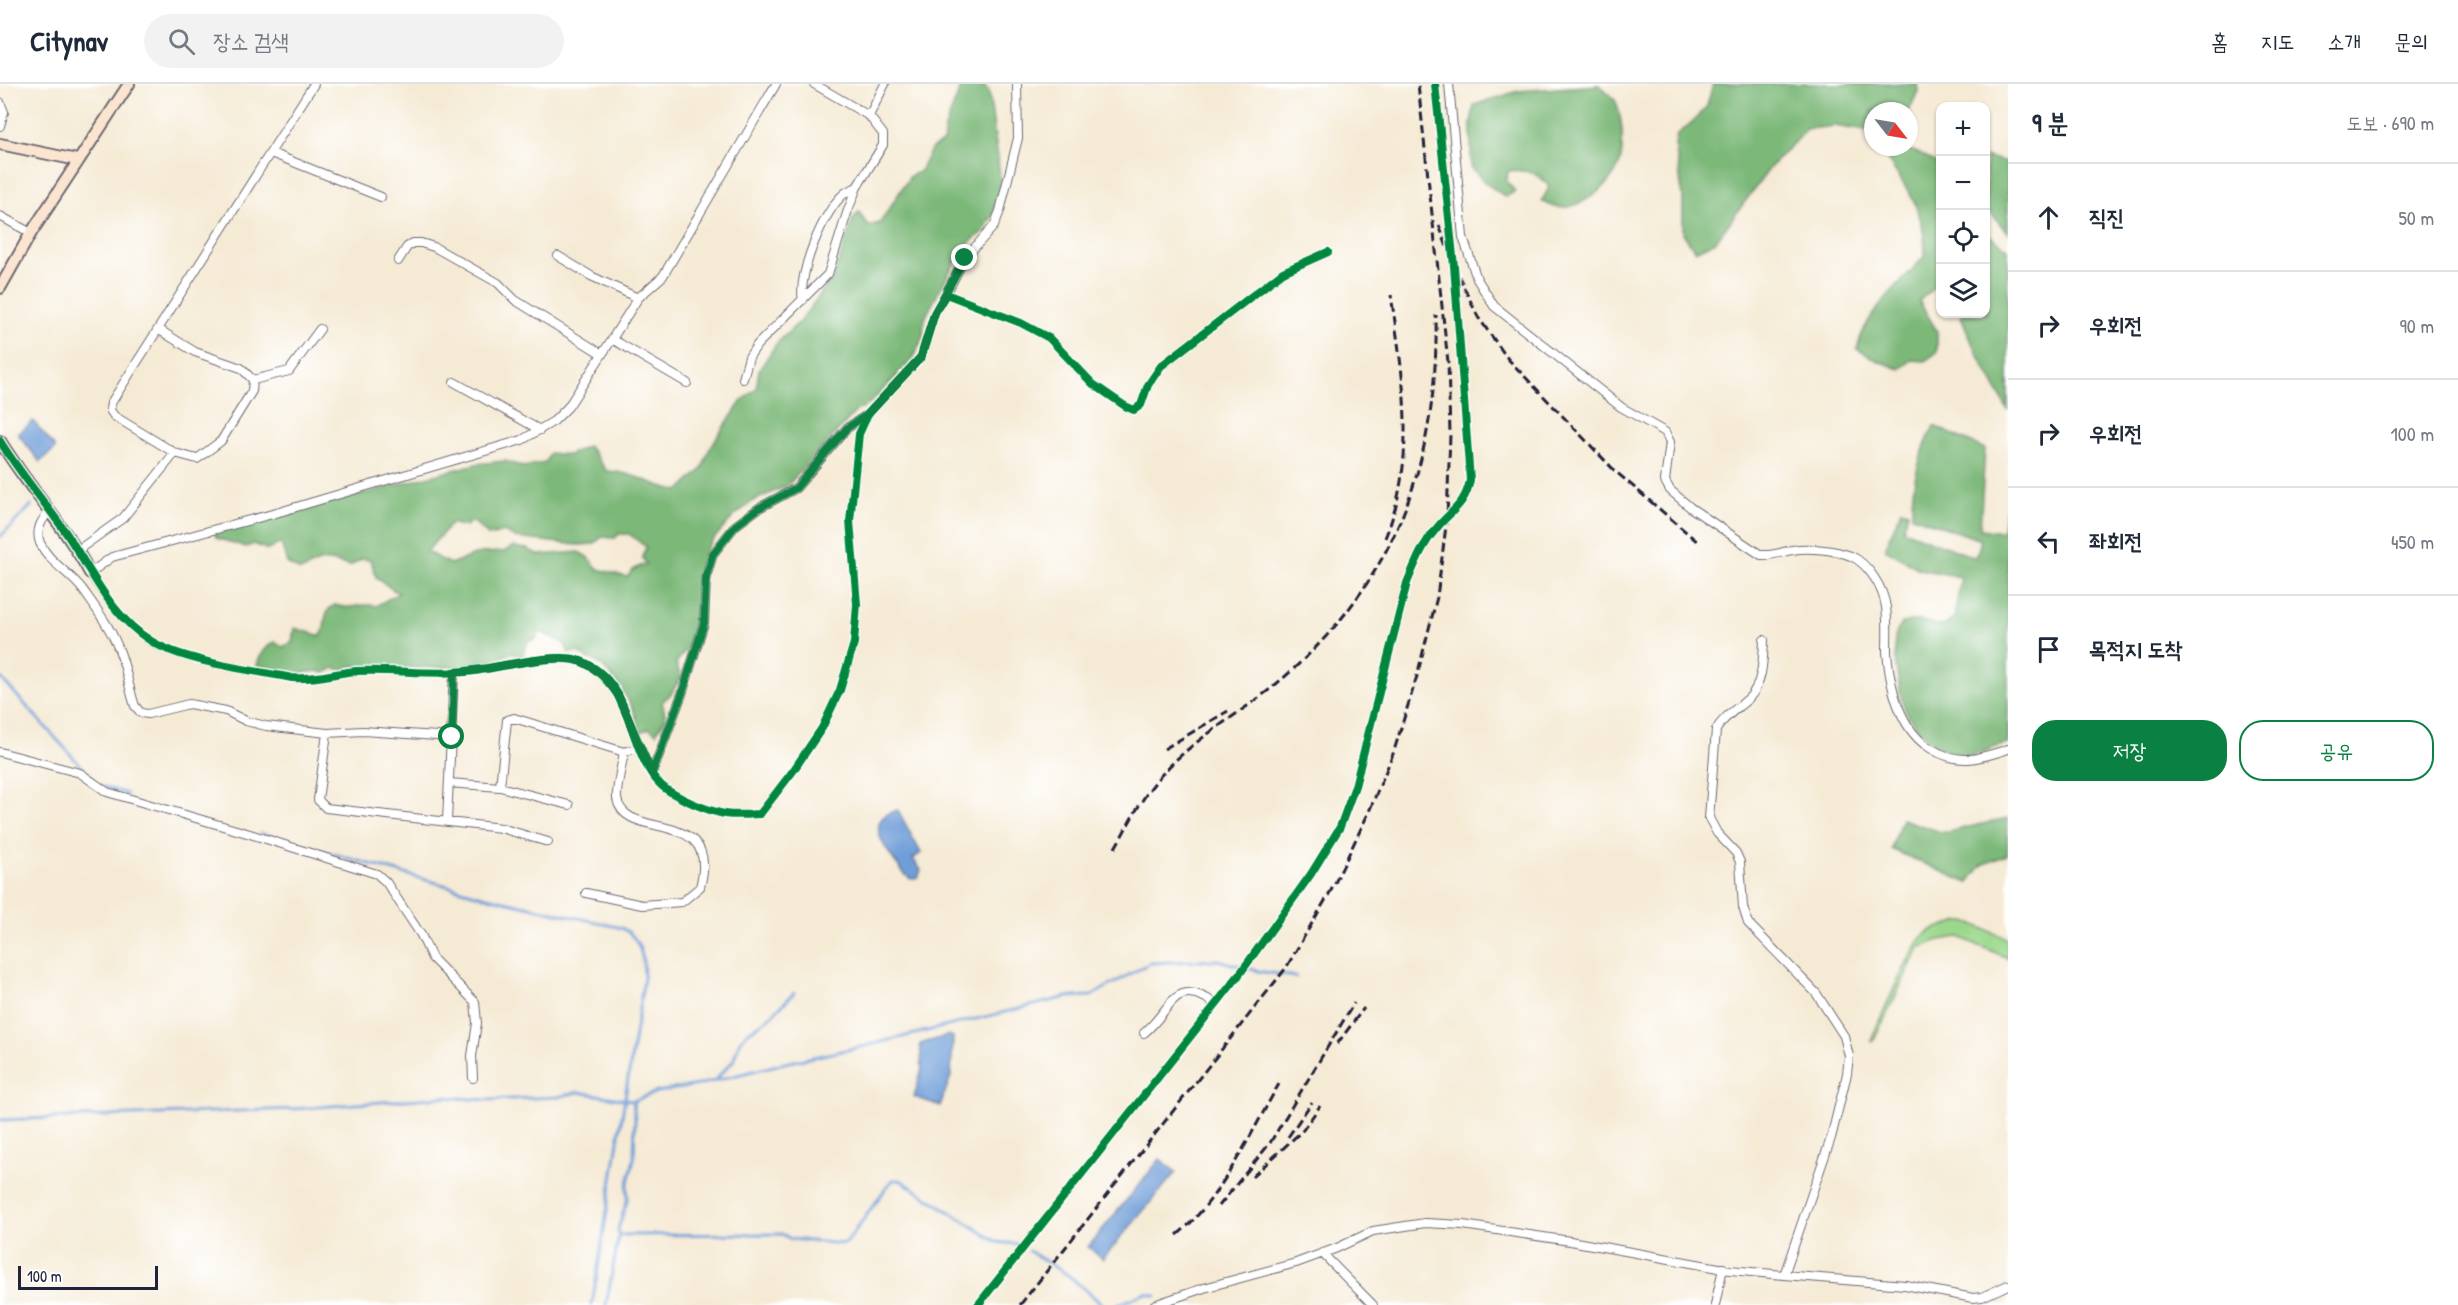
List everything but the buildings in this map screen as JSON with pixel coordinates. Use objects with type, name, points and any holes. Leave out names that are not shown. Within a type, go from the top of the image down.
[{"type":"street","points":[[0,286],[77,160],[129,84]]},
{"type":"street","points":[[253,380],[252,391],[221,441],[197,459],[175,453],[114,416],[111,410],[111,403],[314,84]]},
{"type":"street","points":[[90,573],[112,557],[422,471],[522,440],[554,421],[568,407],[638,298],[663,276],[776,84]]},
{"type":"street","points":[[743,378],[749,357],[757,345],[828,274],[857,187],[883,145],[883,134],[868,116],[814,84]]},
{"type":"street","points":[[868,116],[885,84]]},
{"type":"street","points":[[652,773],[682,694],[704,623],[706,577],[713,554],[735,526],[759,508],[796,488],[847,428],[868,414],[921,357],[935,312],[965,258],[994,226],[1000,211],[1018,138],[1017,84]]},
{"type":"street","points":[[978,1305],[1249,962],[1311,874],[1340,827],[1355,786],[1407,583],[1420,552],[1436,528],[1467,494],[1470,480],[1454,266],[1435,84]]},
{"type":"street","points":[[1449,84],[1463,237],[1477,279],[1494,306],[1621,407],[1665,432],[1670,442],[1665,481],[1670,490],[1690,508],[1761,555],[1773,556],[1804,549],[1838,553],[1851,556],[1869,570],[1886,606],[1888,655],[1900,711],[1914,737],[1934,750],[1957,759],[1970,761],[2008,749]]},
{"type":"street","points":[[0,102],[4,112],[0,126]]},
{"type":"street","points":[[0,144],[77,160]]},
{"type":"street","points":[[271,153],[381,197]]},
{"type":"street","points":[[803,300],[802,280],[813,247],[835,204],[845,193],[857,187]]},
{"type":"street","points":[[0,216],[31,233]]},
{"type":"street","points":[[398,261],[412,243],[421,243],[434,248],[498,283],[515,300],[602,354]]},
{"type":"street","points":[[946,294],[1021,323],[1049,338],[1093,384],[1134,410],[1142,405],[1148,385],[1161,366],[1283,272],[1328,252]]},
{"type":"street","points":[[558,256],[591,276],[638,298]]},
{"type":"street","points":[[158,328],[195,352],[241,368],[253,380]]},
{"type":"street","points":[[253,380],[289,370],[320,328]]},
{"type":"street","points":[[612,339],[687,383]]},
{"type":"street","points":[[454,382],[540,430]]},
{"type":"street","points":[[0,441],[16,467],[78,550],[108,602],[151,642],[176,653],[292,678],[308,679],[357,671],[454,672],[547,660],[576,660],[592,668],[609,683],[629,716],[639,747],[652,773],[662,785],[681,798],[712,812],[728,816],[760,814],[822,728],[840,690],[854,643],[857,604],[850,521],[859,434],[868,414]]},
{"type":"street","points":[[78,550],[123,518],[175,453]]},
{"type":"street","points":[[50,510],[41,520],[39,529],[41,544],[52,561],[81,588],[110,630],[117,644],[135,706],[141,713],[148,714],[189,704],[226,711],[246,721],[266,726],[327,733],[363,731],[452,737]]},
{"type":"street","points":[[1764,640],[1759,682],[1750,697],[1722,720],[1716,730],[1708,818],[1717,833],[1736,852],[1740,862],[1743,907],[1748,924],[1816,993],[1844,1036],[1850,1056],[1831,1138],[1784,1275]]},
{"type":"street","points":[[447,821],[454,672]]},
{"type":"street","points":[[500,787],[507,720],[514,718],[624,752],[639,747]]},
{"type":"street","points":[[327,733],[318,800],[326,808],[501,828],[548,842]]},
{"type":"street","points":[[0,752],[80,773],[107,792],[377,874],[386,882],[421,935],[432,958],[475,1002],[477,1023],[472,1056],[473,1078]]},
{"type":"street","points":[[586,893],[642,905],[682,902],[700,887],[704,864],[699,845],[691,838],[675,831],[633,818],[622,809],[617,798],[624,752]]},
{"type":"street","points":[[450,783],[500,787],[569,805]]},
{"type":"street","points":[[1144,1033],[1170,1003],[1185,992],[1197,992],[1216,1004]]},
{"type":"street","points":[[1154,1305],[1322,1253],[1373,1231],[1425,1223],[1463,1225],[1559,1239],[1723,1268],[1905,1285],[1973,1298],[1982,1297],[2008,1285]]},
{"type":"street","points":[[1322,1253],[1373,1305]]},
{"type":"street","points":[[1715,1305],[1723,1268]]},
{"type":"green space","points":[[962,84],[982,84],[989,91],[1001,183],[993,215],[984,231],[964,247],[938,293],[924,320],[923,337],[913,359],[868,405],[857,410],[787,486],[753,501],[734,516],[711,542],[705,552],[702,583],[698,594],[699,624],[694,633],[694,639],[676,663],[681,677],[671,694],[662,702],[666,718],[656,733],[649,728],[639,733],[635,714],[628,700],[601,665],[587,659],[579,652],[569,653],[564,643],[540,632],[536,639],[528,641],[522,657],[512,652],[493,661],[478,661],[469,667],[351,666],[343,670],[334,668],[325,673],[317,671],[296,674],[257,666],[261,655],[275,642],[282,647],[292,643],[294,628],[321,636],[326,615],[335,605],[341,607],[376,606],[399,593],[376,577],[371,560],[361,559],[350,566],[323,561],[300,571],[287,563],[281,543],[268,550],[254,544],[246,547],[217,538],[214,533],[476,464],[505,461],[524,467],[546,462],[550,453],[569,455],[587,446],[607,471],[626,474],[679,491],[702,469],[709,450],[719,434],[742,401],[756,389],[759,370],[777,343],[800,321],[834,276],[853,219],[859,212],[868,226],[880,223],[910,176],[920,171],[932,148],[943,142],[945,128]],"holes":[[[469,522],[475,523],[489,536],[504,532],[516,538],[578,545],[594,544],[602,537],[615,538],[619,534],[629,534],[646,547],[642,557],[646,564],[634,569],[627,577],[598,569],[589,558],[579,552],[538,555],[528,549],[513,547],[503,552],[480,553],[450,564],[427,552],[451,523],[466,527]]]},
{"type":"green space","points":[[1713,84],[1917,84],[1918,91],[1913,102],[1864,102],[1864,131],[1835,126],[1807,129],[1772,165],[1716,241],[1695,251],[1683,233],[1683,198],[1675,144],[1677,135],[1707,106]]},
{"type":"green space","points":[[1599,85],[1616,102],[1621,122],[1622,151],[1613,176],[1586,200],[1565,208],[1550,205],[1542,201],[1549,187],[1545,182],[1536,175],[1520,171],[1508,171],[1507,182],[1515,191],[1506,197],[1485,183],[1471,167],[1471,123],[1474,105],[1518,91]]},
{"type":"green space","points":[[1918,153],[1936,163],[1936,286],[1919,301],[1937,331],[1937,352],[1925,361],[1912,360],[1900,369],[1878,361],[1857,349],[1867,323],[1875,311],[1925,256],[1923,227],[1919,214],[1902,180],[1885,157],[1918,156]]},
{"type":"green space","points":[[1990,158],[2008,162],[2008,233],[1990,213]]},
{"type":"green space","points":[[1990,235],[2008,249],[2008,411],[1973,345],[1962,318],[1990,318]]},
{"type":"green space","points":[[1934,426],[1985,449],[1980,529],[2002,532],[2008,501],[2008,744],[1965,756],[1951,753],[1928,739],[1915,726],[1906,712],[1899,687],[1895,645],[1899,628],[1908,621],[1944,626],[1954,618],[1961,577],[1919,569],[1885,549],[1901,510],[1908,512],[1903,530],[1976,558],[1981,540],[1912,516],[1917,470]]},
{"type":"green space","points":[[2008,818],[2007,855],[1982,865],[1968,883],[1891,849],[1902,819],[1941,832],[1948,832]]},
{"type":"green space","points":[[1966,921],[2008,939],[2008,958],[1959,937],[1939,940],[1919,948],[1873,1042],[1871,1041],[1897,982],[1922,938],[1932,930]]},
{"type":"water","points":[[33,421],[55,447],[40,462],[18,434]]},
{"type":"water","points":[[898,810],[921,853],[913,859],[921,870],[918,878],[909,878],[900,869],[880,838],[879,824],[882,818]]},
{"type":"water","points":[[949,1035],[953,1037],[951,1076],[940,1106],[914,1097],[922,1068],[920,1044]]},
{"type":"water","points":[[1160,1159],[1176,1172],[1103,1259],[1088,1247]]},
{"type":"waterway","points":[[0,537],[31,506]]},
{"type":"waterway","points":[[0,677],[92,778]]},
{"type":"waterway","points":[[105,787],[127,794]]},
{"type":"waterway","points":[[260,833],[483,896],[622,928],[633,937],[642,956],[644,978],[592,1305]]},
{"type":"waterway","points":[[0,1120],[294,1109],[444,1097],[487,1100],[558,1097],[578,1092],[633,1101],[657,1092],[698,1085],[1067,997],[1091,996],[1150,963],[1218,960],[1258,971],[1296,977]]},
{"type":"waterway","points":[[716,1079],[733,1061],[740,1041],[747,1033],[769,1018],[794,993]]},
{"type":"waterway","points":[[633,1101],[634,1159],[627,1187],[628,1198],[618,1229],[619,1235],[782,1234],[791,1239],[842,1244],[847,1242],[893,1180],[900,1180],[997,1242],[1017,1244]]},
{"type":"waterway","points":[[606,1305],[619,1235]]},
{"type":"waterway","points":[[1029,1251],[1068,1275],[1103,1305]]},
{"type":"waterway","points":[[1117,1305],[1146,1293],[1156,1296]]},
{"type":"railway","points":[[1020,1305],[1286,968],[1333,887],[1368,814],[1393,754],[1417,676],[1437,597],[1447,518],[1450,434],[1448,362],[1418,84]]},
{"type":"railway","points":[[1439,225],[1454,266],[1478,317],[1508,359],[1615,471],[1699,543]]},
{"type":"railway","points":[[1385,538],[1402,478],[1405,448],[1403,387],[1391,295]]},
{"type":"railway","points":[[1115,848],[1143,799],[1176,759],[1275,685],[1316,647],[1350,608],[1378,565],[1400,520],[1417,473],[1429,423],[1435,370],[1436,315]]},
{"type":"railway","points":[[1164,749],[1228,711]]},
{"type":"railway","points":[[1219,1206],[1270,1143],[1354,1003]]},
{"type":"railway","points":[[1337,1044],[1364,1008]]},
{"type":"railway","points":[[1177,1235],[1207,1204],[1221,1185],[1279,1084]]},
{"type":"railway","points":[[1288,1137],[1312,1102]]},
{"type":"railway","points":[[1252,1177],[1303,1130],[1320,1106]]},
{"type":"cycle path","points":[[978,1305],[1239,975],[1311,874],[1340,827],[1355,786],[1407,583],[1431,535],[1457,507],[1468,489],[1470,480],[1454,266],[1435,84]]},
{"type":"cycle path","points":[[0,441],[64,530],[112,605],[136,630],[165,648],[200,660],[292,678],[356,671],[459,672],[542,659],[578,660],[597,670],[611,684],[621,700],[642,756],[650,772],[662,786],[681,798],[712,811],[733,815],[760,814],[822,728],[840,690],[854,643],[857,604],[850,521],[859,434],[868,414],[921,357],[935,312],[946,294],[1021,323],[1049,338],[1093,384],[1134,410],[1141,405],[1148,385],[1161,366],[1283,272],[1328,252]]},
{"type":"route","points":[[452,737],[454,672],[547,660],[576,660],[592,668],[609,683],[618,695],[652,773],[682,694],[704,623],[706,577],[713,554],[735,526],[759,508],[796,488],[847,428],[868,414],[921,357],[935,312],[965,258]]}]
